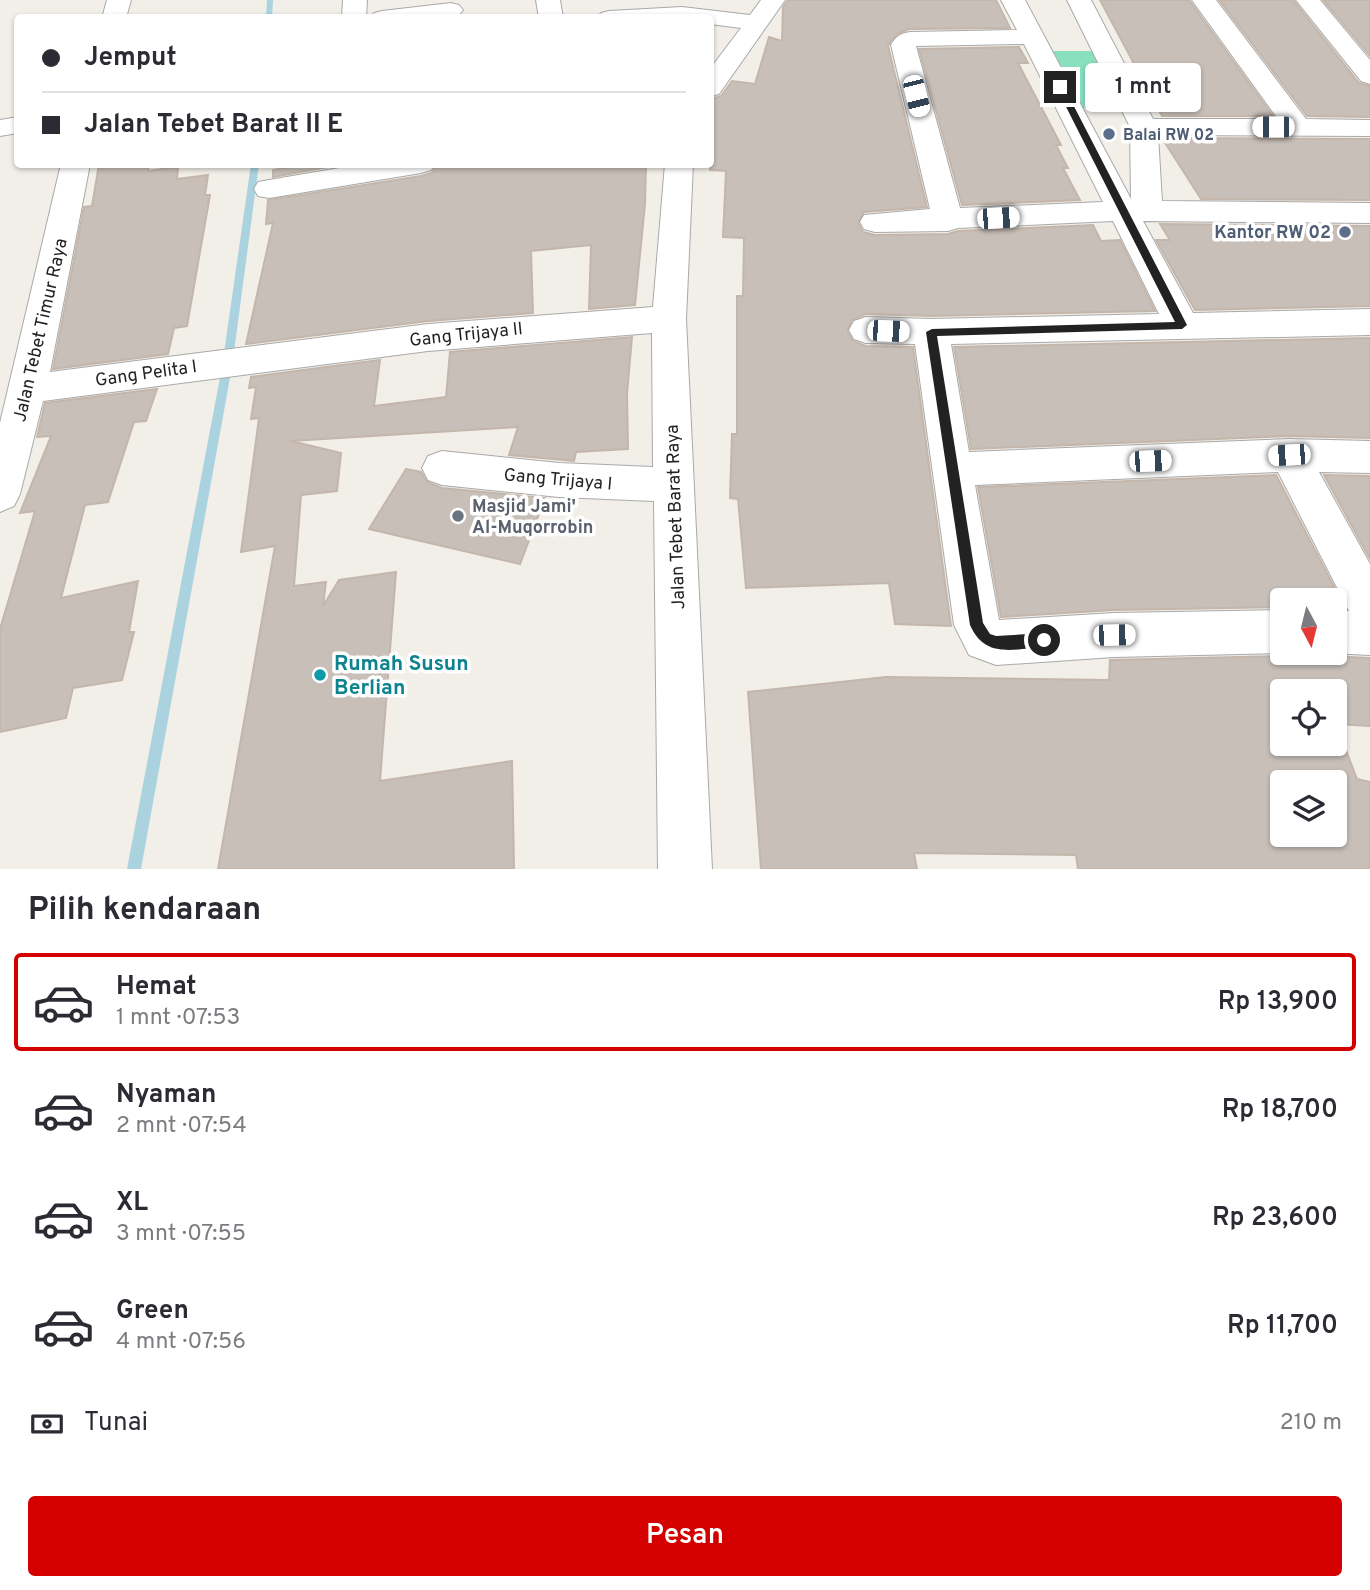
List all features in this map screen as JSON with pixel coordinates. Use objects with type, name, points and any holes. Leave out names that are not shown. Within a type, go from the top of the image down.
[{"type":"street","points":[[714,82],[773,0]]},
{"type":"street","points":[[1013,0],[1135,211],[1182,325]]},
{"type":"street","points":[[1079,0],[1144,127],[1135,211]]},
{"type":"street","points":[[1204,0],[1298,127]]},
{"type":"street","points":[[1308,0],[1370,76]]},
{"type":"street","points":[[630,14],[668,7],[700,14]]},
{"type":"street","points":[[413,14],[451,9]]},
{"type":"street","points":[[714,16],[756,23]]},
{"type":"street","points":[[948,221],[903,45],[909,38],[1034,37]]},
{"type":"street","points":[[1144,127],[1370,128]]},
{"type":"street","name":"Jalan Tebet Timur Raya","points":[[0,494],[28,389],[75,168]]},
{"type":"street","points":[[270,189],[397,168]]},
{"type":"street","name":"Jalan Tebet Barat Raya","points":[[677,168],[669,319],[685,869]]},
{"type":"street","points":[[875,222],[1135,211],[1370,213]]},
{"type":"street","name":"Gang Trijaya II","points":[[264,356],[509,328],[669,319]]},
{"type":"street","points":[[866,330],[932,332],[1370,322]]},
{"type":"street","points":[[932,332],[977,625],[985,639],[996,643],[1114,635],[1270,632]]},
{"type":"street","name":"Gang Pelita I","points":[[28,389],[264,356]]},
{"type":"street","points":[[954,468],[1289,455],[1370,457]]},
{"type":"street","points":[[1289,455],[1370,607]]},
{"type":"street","name":"Gang Trijaya I","points":[[442,468],[572,481],[675,485]]},
{"type":"street","points":[[1348,633],[1370,633]]},
{"type":"green space","points":[[1051,51],[1092,51],[1126,108],[1081,108]]},
{"type":"building","points":[[788,0],[996,0],[1010,28],[909,29],[897,34],[891,41],[888,46],[927,207],[864,212],[858,223],[863,232],[875,235],[948,234],[958,231],[1093,225],[1101,241],[1120,240],[1155,311],[931,316],[866,314],[852,320],[847,331],[853,341],[866,346],[913,347],[951,626],[895,624],[889,583],[746,588],[738,499],[730,498],[732,434],[737,434],[737,296],[743,296],[744,238],[723,237],[726,171],[710,170],[714,168],[714,98],[721,96],[732,81],[755,84],[769,37],[782,41],[783,7]]},
{"type":"building","points":[[1100,0],[1189,0],[1273,116],[1162,116]]},
{"type":"building","points":[[1219,0],[1293,0],[1359,83],[1370,86],[1370,117],[1307,116]]},
{"type":"building","points":[[1323,0],[1370,0],[1370,56]]},
{"type":"building","points":[[1019,47],[1028,63],[1018,63],[1061,145],[1056,145],[1068,168],[1063,168],[1080,200],[962,205],[919,49]]},
{"type":"building","points":[[1162,138],[1370,139],[1370,200],[1201,199]]},
{"type":"building","points":[[98,168],[148,168],[148,171],[178,168],[177,179],[208,175],[205,195],[210,195],[187,326],[174,328],[168,354],[53,369],[84,207],[92,206]]},
{"type":"building","points":[[285,168],[322,168],[273,177],[273,170]]},
{"type":"building","points":[[435,168],[646,168],[635,305],[589,309],[591,245],[531,251],[533,313],[428,321],[246,344],[273,223],[266,224],[268,200],[432,173]]},
{"type":"building","points":[[1160,224],[1370,226],[1370,306],[1195,310],[1156,240],[1170,240]]},
{"type":"building","points":[[632,337],[627,394],[628,449],[576,452],[574,461],[509,455],[518,427],[291,441],[341,453],[337,491],[301,495],[294,586],[326,582],[323,606],[339,580],[396,572],[380,781],[512,761],[514,869],[218,869],[275,546],[241,552],[259,418],[251,419],[256,387],[249,388],[251,377],[380,360],[374,406],[446,397],[450,352]]},
{"type":"building","points":[[1370,338],[1370,438],[1289,436],[971,449],[954,347]]},
{"type":"building","points":[[157,389],[146,421],[134,422],[108,502],[85,505],[61,598],[138,581],[129,632],[134,632],[122,680],[73,688],[66,718],[0,732],[0,629],[35,511],[20,513],[51,436],[37,437],[45,403]]},
{"type":"building","name":"Masjid Jami' Al-Muqorrobin","points":[[406,469],[421,472],[427,482],[442,488],[545,498],[520,564],[369,529]]},
{"type":"building","points":[[1276,475],[1335,588],[1270,588],[1270,607],[1114,610],[1001,617],[978,487]]},
{"type":"building","points":[[1324,475],[1370,476],[1370,559]]},
{"type":"building","points":[[1270,656],[1270,665],[1348,665],[1348,657],[1370,658],[1370,726],[1347,725],[1347,679],[1270,679],[1270,756],[1347,756],[1347,753],[1357,779],[1370,782],[1370,869],[1078,869],[1076,855],[914,853],[917,869],[761,869],[748,692],[886,677],[1109,680],[1110,660]]},
{"type":"waterway","points":[[269,14],[270,0]]},
{"type":"waterway","points":[[134,869],[227,367],[254,168]]},
{"type":"place","name":"Balai RW 02","points":[[1109,134]]},
{"type":"place","name":"Kantor RW 02","points":[[1345,232]]},
{"type":"place","name":"Masjid Jami' Al-Muqorrobin","points":[[458,516]]},
{"type":"place","name":"Rumah Susun Berlian","points":[[320,675]]},
{"type":"route","points":[[1044,640],[996,643],[985,639],[977,625],[932,332],[1156,328],[1182,325],[1060,87]]}]
